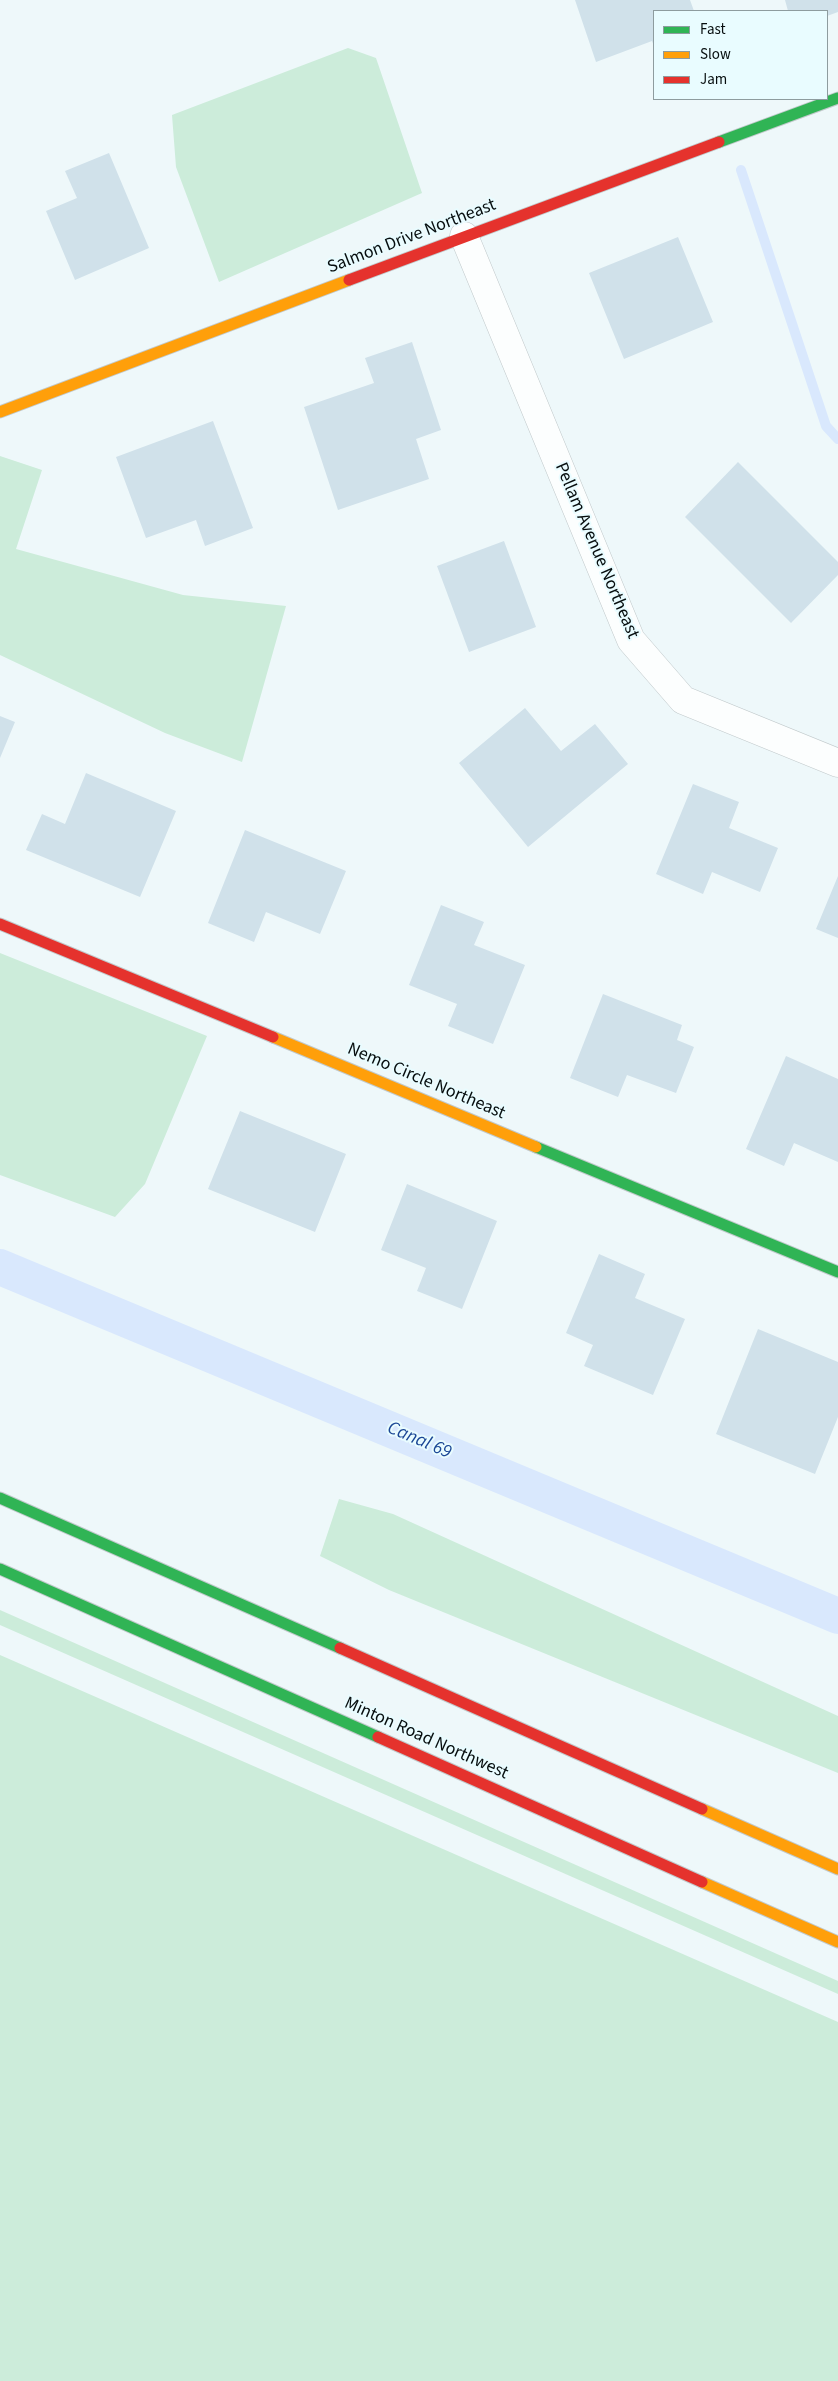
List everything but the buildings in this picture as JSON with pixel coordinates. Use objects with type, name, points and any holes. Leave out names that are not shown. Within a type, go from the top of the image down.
[{"type":"main road","name":"Salmon Drive Northeast","points":[[0,412],[464,236],[838,98]]},
{"type":"main road","name":"Nemo Circle Northeast","points":[[0,924],[838,1272]]},
{"type":"main road","points":[[0,1498],[838,1869]]},
{"type":"main road","name":"Minton Road Northwest","points":[[0,1568],[838,1942]]},
{"type":"street","name":"Pellam Avenue Northeast","points":[[464,236],[631,640],[683,700],[838,763]]},
{"type":"green space","points":[[348,48],[376,58],[422,193],[219,282],[176,167],[172,115]]},
{"type":"green space","points":[[0,456],[42,470],[16,549],[183,595],[286,606],[242,762],[165,733],[0,655]]},
{"type":"green space","points":[[0,953],[207,1036],[145,1184],[115,1217],[0,1175]]},
{"type":"green space","points":[[339,1499],[393,1514],[838,1716],[838,1773],[389,1590],[320,1556]]},
{"type":"green space","points":[[0,1610],[838,1981],[838,1994],[0,1625]]},
{"type":"green space","points":[[0,1655],[838,2022],[838,2381],[0,2381]]},
{"type":"waterway","points":[[741,170],[826,426],[838,439]]},
{"type":"waterway","name":"Canal 69","points":[[0,1267],[838,1616]]},
{"type":"traffic: fast","points":[[719,142],[838,98]]},
{"type":"traffic: fast","points":[[536,1147],[838,1272]]},
{"type":"traffic: fast","points":[[0,1498],[340,1648]]},
{"type":"traffic: fast","points":[[0,1569],[378,1737]]},
{"type":"traffic: slow","points":[[0,412],[349,280]]},
{"type":"traffic: slow","points":[[273,1037],[536,1147]]},
{"type":"traffic: slow","points":[[702,1809],[838,1869]]},
{"type":"traffic: slow","points":[[702,1882],[838,1942]]},
{"type":"traffic: jam","points":[[349,280],[719,142]]},
{"type":"traffic: jam","points":[[0,924],[273,1037]]},
{"type":"traffic: jam","points":[[340,1648],[702,1809]]},
{"type":"traffic: jam","points":[[378,1737],[702,1882]]}]
